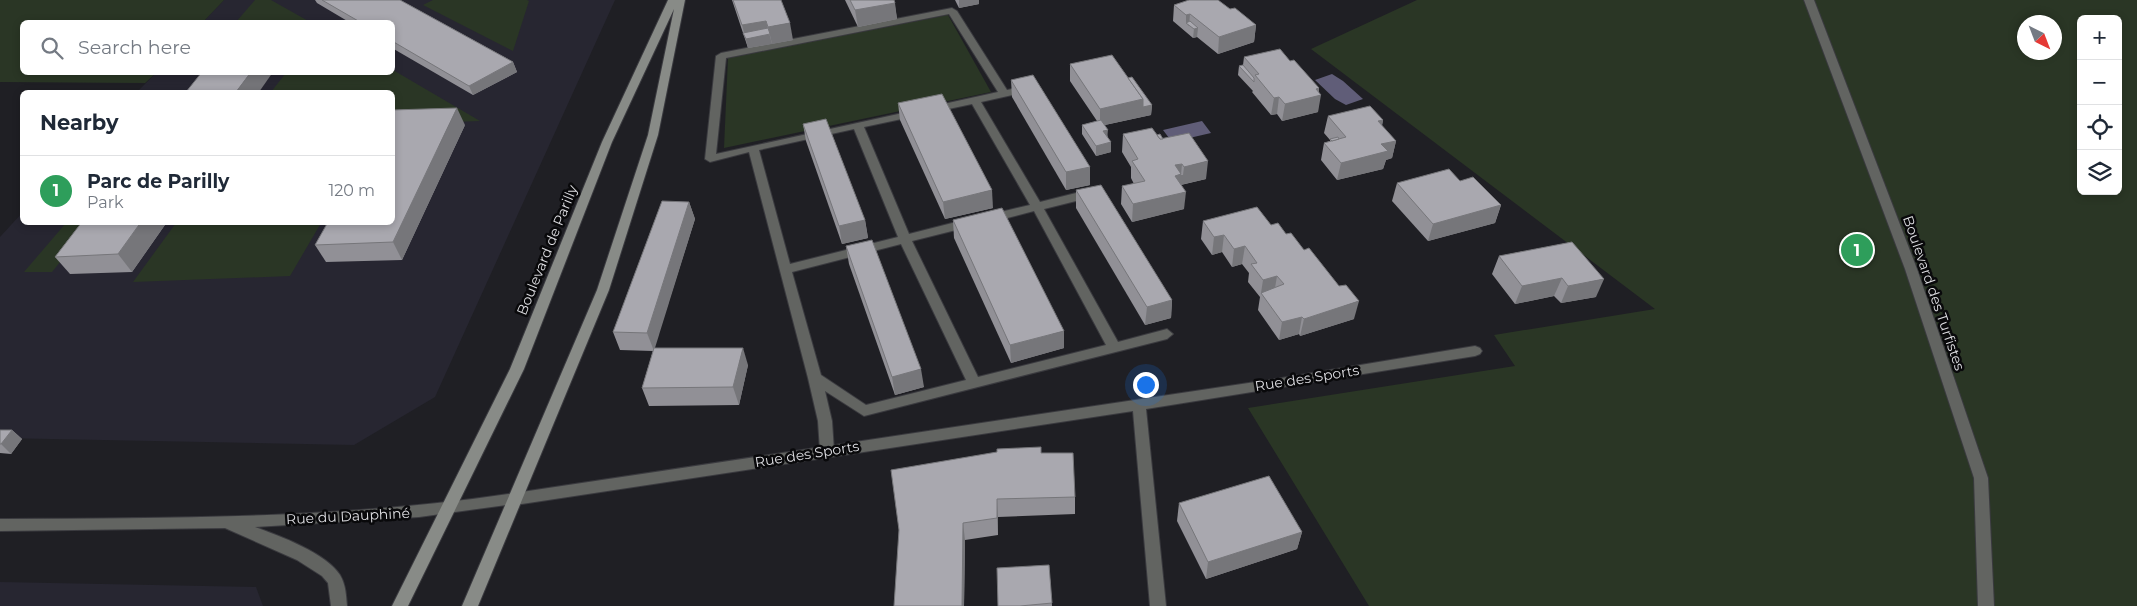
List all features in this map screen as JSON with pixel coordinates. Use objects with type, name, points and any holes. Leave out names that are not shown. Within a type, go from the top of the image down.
[{"type":"main road","name":"Boulevard de Parilly","points":[[400,606],[445,510],[516,369],[607,142],[674,0]]},
{"type":"main road","points":[[470,606],[603,290],[653,135],[680,0]]},
{"type":"street","name":"Boulevard des Turfistes","points":[[1809,0],[1821,38],[1911,269],[1981,478],[1986,606]]},
{"type":"street","points":[[1004,93],[952,11],[720,56],[710,159],[1026,89]]},
{"type":"street","points":[[975,100],[1037,206],[1114,347]]},
{"type":"street","points":[[858,125],[905,239],[974,383]]},
{"type":"street","points":[[753,148],[815,378],[825,421],[827,451]]},
{"type":"street","points":[[787,269],[1088,194]]},
{"type":"street","points":[[815,378],[864,411],[1167,334]]},
{"type":"street","name":"Rue des Sports","points":[[475,506],[1475,351]]},
{"type":"street","points":[[1139,404],[1158,606]]},
{"type":"street","name":"Rue du Dauphiné","points":[[0,525],[221,522],[352,517],[475,506]]},
{"type":"street","name":"Rue du Dauphiné","points":[[221,522],[255,532],[320,566],[335,580],[339,606]]},
{"type":"shaded area","points":[[224,0],[615,0],[435,397],[354,445],[0,438],[0,237],[20,215],[20,225],[395,225],[395,90],[139,90],[154,75],[395,75],[395,20],[205,20]]},
{"type":"shaded area","points":[[1332,74],[1363,99],[1346,105],[1335,99],[1315,80]]},
{"type":"shaded area","points":[[1202,121],[1211,133],[1172,142],[1163,130]]},
{"type":"shaded area","points":[[0,582],[256,587],[263,606],[0,606]]},
{"type":"green space","points":[[0,0],[224,0],[205,20],[20,20],[20,75],[154,75],[145,83],[0,82]]},
{"type":"green space","points":[[255,0],[271,0],[306,20],[238,20]]},
{"type":"green space","points":[[433,0],[529,1],[513,51],[423,5]]},
{"type":"green space","points":[[1417,0],[2137,0],[2137,606],[1369,606],[1248,408],[1515,366],[1494,335],[1655,309],[1311,49]]},
{"type":"green space","points":[[948,15],[991,92],[724,148],[728,58]]},
{"type":"green space","points":[[395,71],[480,121],[395,124],[395,90],[273,90],[284,75],[395,75]]},
{"type":"green space","points":[[64,225],[90,225],[52,272],[24,272]]},
{"type":"green space","points":[[175,225],[320,225],[290,276],[133,282]]},
{"type":"building","points":[[322,0],[400,0],[513,62],[469,86],[395,43],[395,20],[357,20]]},
{"type":"building","points":[[733,0],[781,0],[790,23],[768,27],[766,21],[742,25]]},
{"type":"building","points":[[850,0],[894,0],[895,3],[855,10]]},
{"type":"building","points":[[1189,0],[1218,0],[1230,9],[1235,8],[1256,25],[1219,37],[1190,14],[1186,15],[1174,5]]},
{"type":"building","points":[[1190,21],[1198,28],[1194,29],[1186,23]]},
{"type":"building","points":[[768,28],[770,34],[746,39],[743,33]]},
{"type":"building","points":[[1280,49],[1290,61],[1294,60],[1319,88],[1316,89],[1321,95],[1285,104],[1279,97],[1274,98],[1255,75],[1259,74],[1244,57]]},
{"type":"building","points":[[1112,55],[1143,99],[1100,109],[1070,64]]},
{"type":"building","points":[[1243,65],[1254,78],[1254,82],[1239,66]]},
{"type":"building","points":[[200,75],[249,75],[238,90],[188,90]]},
{"type":"building","points":[[1033,75],[1090,167],[1066,172],[1011,80]]},
{"type":"building","points":[[1132,77],[1152,105],[1143,107],[1143,99],[1128,78]]},
{"type":"building","points":[[942,94],[992,190],[943,202],[898,103]]},
{"type":"building","points":[[1370,106],[1383,120],[1378,121],[1396,141],[1381,144],[1388,151],[1341,163],[1324,143],[1346,137],[1328,116]]},
{"type":"building","points":[[457,108],[393,242],[315,245],[326,225],[395,225],[395,110]]},
{"type":"building","points":[[826,119],[865,220],[839,226],[803,124]]},
{"type":"building","points":[[1101,120],[1108,130],[1103,131],[1111,142],[1096,146],[1082,125]]},
{"type":"building","points":[[1152,128],[1160,139],[1189,133],[1208,161],[1184,167],[1182,164],[1175,165],[1181,174],[1175,176],[1186,192],[1133,204],[1122,186],[1145,181],[1132,161],[1138,159],[1123,134]]},
{"type":"building","points":[[1338,137],[1339,139],[1332,141],[1330,139]]},
{"type":"building","points":[[1449,169],[1460,181],[1473,177],[1501,205],[1433,224],[1397,183]]},
{"type":"building","points":[[1101,185],[1172,300],[1147,307],[1076,190]]},
{"type":"building","points":[[662,201],[689,202],[647,333],[613,332]]},
{"type":"building","points":[[1257,207],[1271,225],[1278,223],[1286,234],[1291,233],[1304,250],[1309,248],[1339,286],[1346,285],[1359,301],[1304,319],[1302,317],[1282,322],[1261,293],[1284,284],[1277,276],[1263,280],[1251,264],[1257,263],[1245,246],[1234,249],[1224,235],[1214,237],[1203,221]]},
{"type":"building","points":[[1002,208],[1064,331],[1010,345],[953,220]]},
{"type":"building","points":[[80,225],[139,225],[118,254],[55,257]]},
{"type":"building","points":[[872,240],[921,369],[892,377],[846,246]]},
{"type":"building","points":[[1572,242],[1604,279],[1568,286],[1562,278],[1522,286],[1499,256]]},
{"type":"building","points":[[654,348],[743,348],[733,387],[642,388]]},
{"type":"building","points":[[0,430],[12,430],[1,444],[0,444]]},
{"type":"building","points":[[1041,447],[1041,453],[1073,453],[1075,497],[997,499],[997,518],[963,523],[962,606],[894,606],[899,530],[891,470],[997,452],[997,449]]},
{"type":"building","points":[[1269,476],[1302,532],[1208,562],[1179,503]]},
{"type":"building","points":[[1049,565],[1052,603],[998,606],[997,568]]},
{"type":"place","name":"Parc de Parilly","points":[[1857,250]]}]
